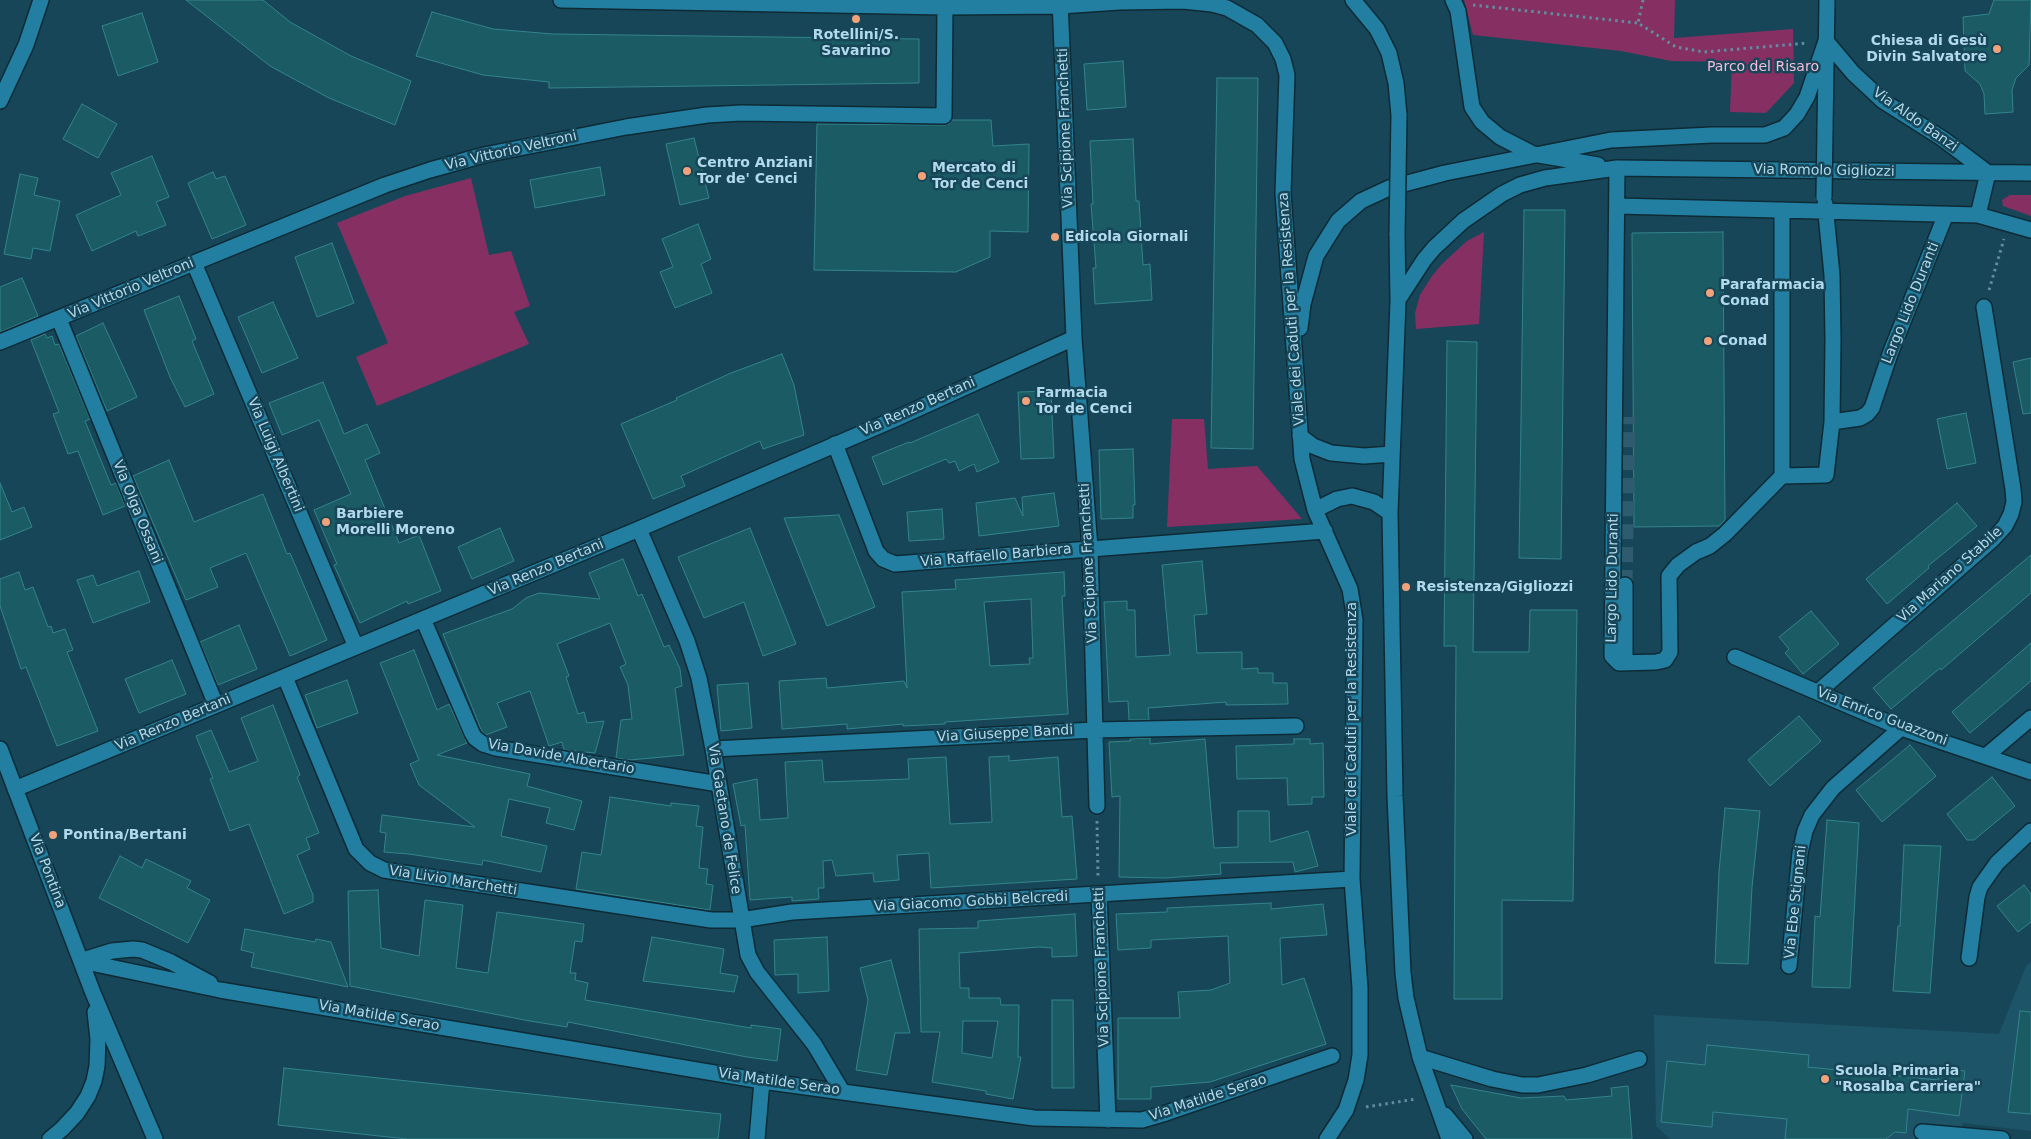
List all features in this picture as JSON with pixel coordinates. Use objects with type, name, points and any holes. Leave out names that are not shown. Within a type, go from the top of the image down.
[{"type":"street","points":[[0,101],[26,45],[41,0]]},
{"type":"street","name":"Viale dei Caduti per la Resistenza","points":[[561,0],[946,7],[1169,0],[1218,5],[1238,13],[1264,31],[1278,48],[1285,66],[1288,91],[1283,193],[1300,436],[1304,468],[1315,510],[1350,589],[1355,613],[1352,879],[1360,988],[1360,1055],[1356,1080],[1346,1110],[1327,1139]]},
{"type":"street","points":[[1353,0],[1384,40],[1396,83],[1399,115],[1398,301],[1390,513],[1395,796],[1403,973],[1406,998],[1420,1057],[1449,1139]]},
{"type":"street","points":[[1782,210],[1782,476],[1826,475],[1832,422],[1832,275],[1826,205],[1825,129],[1827,0]]},
{"type":"street","name":"Via Romolo Gigliozzi","points":[[1454,2],[1470,97],[1476,115],[1491,131],[1533,154],[1617,168]]},
{"type":"street","name":"Via Scipione Franchetti","points":[[1060,3],[1074,338],[1090,548],[1097,806]]},
{"type":"street","name":"Via Vittorio Veltroni","points":[[0,342],[410,176],[484,155],[603,131],[674,119],[724,114],[944,116],[946,7]]},
{"type":"street","points":[[1296,358],[1303,304],[1313,265],[1326,239],[1346,213],[1367,198],[1411,182],[1533,154],[1611,140],[1712,135],[1765,136],[1784,128],[1797,114],[1807,98],[1826,41]]},
{"type":"street","name":"Via Aldo Banzi","points":[[1826,41],[1853,73],[1884,101],[1943,139],[1988,173]]},
{"type":"street","name":"Via Romolo Gigliozzi","points":[[1398,301],[1414,274],[1434,248],[1463,221],[1493,198],[1520,185],[1545,178],[1617,168],[2031,173]]},
{"type":"street","name":"Largo Lido Duranti","points":[[1617,168],[1612,656],[1619,663],[1665,660],[1670,652],[1669,576],[1678,564],[1696,552],[1710,546],[1725,534],[1782,476]]},
{"type":"street","points":[[1978,215],[1988,173]]},
{"type":"street","points":[[1617,206],[1782,210],[1826,205],[1978,215],[2031,230]]},
{"type":"street","name":"Largo Lido Duranti","points":[[1832,422],[1864,416],[1873,405],[1890,354],[1946,214]]},
{"type":"street","name":"Via Luigi Albertini","points":[[194,263],[356,647]]},
{"type":"street","name":"Via Mariano Stabile","points":[[1818,692],[1992,539],[2005,526],[2011,514],[2014,502],[2013,489],[1984,307]]},
{"type":"street","name":"Via Olga Ossani","points":[[59,319],[216,705]]},
{"type":"street","name":"Via Renzo Bertani","points":[[15,788],[639,529],[1074,338]]},
{"type":"street","points":[[1300,436],[1313,446],[1331,452],[1364,456],[1392,454]]},
{"type":"street","name":"Via Raffaello Barbiera","points":[[835,444],[876,551],[888,562],[900,564],[1325,531]]},
{"type":"street","points":[[1315,510],[1337,499],[1352,496],[1374,502],[1390,513]]},
{"type":"street","name":"Via Gaetano de Felice","points":[[639,529],[690,650],[703,696],[747,952],[754,968],[814,1044],[842,1092]]},
{"type":"street","points":[[1625,585],[1625,663]]},
{"type":"street","name":"Via Davide Albertario","points":[[423,619],[474,736],[483,744],[496,748],[719,784]]},
{"type":"street","name":"Via Enrico Guazzoni","points":[[1735,657],[1902,728],[2031,772]]},
{"type":"street","name":"Via Livio Marchetti","points":[[285,677],[354,844],[360,854],[376,867],[384,870],[700,919],[741,920]]},
{"type":"street","points":[[1986,756],[2031,718]]},
{"type":"street","name":"Via Giuseppe Bandi","points":[[713,749],[1095,730],[1296,726]]},
{"type":"street","name":"Via Ebe Stignani","points":[[1789,966],[1800,853],[1805,831],[1812,815],[1827,794],[1902,728]]},
{"type":"street","name":"Via Pontina","points":[[0,749],[93,993],[155,1139]]},
{"type":"street","points":[[1969,958],[1980,887],[1996,863],[2031,830]]},
{"type":"street","name":"Via Giacomo Gobbi Belcredi","points":[[741,920],[792,912],[1352,879]]},
{"type":"street","name":"Via Scipione Franchetti","points":[[1099,894],[1108,1120]]},
{"type":"street","name":"Via Matilde Serao","points":[[81,961],[112,951],[142,950],[171,962],[220,990]]},
{"type":"street","name":"Via Matilde Serao","points":[[81,961],[220,990],[762,1080],[1022,1117],[1108,1120],[1136,1120],[1153,1117],[1332,1056]]},
{"type":"street","name":"Via Pontina","points":[[50,1139],[62,1130],[77,1113],[88,1096],[94,1081],[97,1066],[98,1040],[93,993]]},
{"type":"street","points":[[1420,1057],[1492,1079],[1538,1085],[1587,1076],[1639,1059]]},
{"type":"street","points":[[756,1139],[762,1080]]},
{"type":"street","points":[[1436,1101],[1465,1139]]},
{"type":"street","points":[[1922,1132],[2002,1139]]},
{"type":"path","points":[[1638,23],[1643,0]]},
{"type":"path","points":[[1454,2],[1638,23],[1676,47],[1704,52],[1826,41]]},
{"type":"path","points":[[1984,307],[2009,224]]},
{"type":"path","name":"Via Scipione Franchetti","points":[[1097,806],[1099,894]]},
{"type":"path","points":[[1346,1110],[1436,1101]]},
{"type":"shaded area","name":"Scuola Primaria \"Rosalba Carriera\"","points":[[2031,962],[2031,1131],[1963,1123],[1959,1139],[1670,1139],[1656,1126],[1654,1015],[1999,1034],[2026,966]]},
{"type":"green space","name":"Parco del Risaro","points":[[1464,0],[1675,0],[1674,38],[1793,29],[1794,83],[1766,113],[1730,112],[1732,62],[1671,61],[1621,51],[1473,35]]},
{"type":"green space","points":[[471,178],[489,255],[511,251],[530,306],[514,312],[529,344],[377,406],[356,357],[388,343],[337,223],[405,196]]},
{"type":"green space","points":[[2010,195],[2031,195],[2031,216],[2003,206],[2002,200]]},
{"type":"green space","points":[[1484,232],[1479,324],[1416,329],[1415,313],[1420,295],[1432,276],[1467,241]]},
{"type":"green space","points":[[1172,419],[1204,419],[1208,469],[1257,466],[1302,519],[1167,527]]},
{"type":"building","points":[[186,0],[263,0],[290,22],[351,56],[411,81],[395,125],[329,98],[270,66]]},
{"type":"building","name":"Chiesa di Gesù Divin Salvatore","points":[[1994,0],[2031,0],[2029,65],[2016,78],[2012,90],[2013,112],[1985,114],[1984,94],[1980,84],[1965,71],[1963,17],[1989,14]]},
{"type":"building","points":[[432,12],[493,29],[553,34],[919,39],[919,83],[549,88],[549,82],[483,75],[416,56]]},
{"type":"building","points":[[142,13],[158,62],[118,76],[102,26]]},
{"type":"building","points":[[1123,61],[1126,107],[1087,110],[1084,64]]},
{"type":"building","points":[[1217,78],[1258,78],[1253,449],[1211,448]]},
{"type":"building","points":[[82,104],[117,124],[98,158],[63,139]]},
{"type":"building","name":"Mercato di Tor de Cenci","points":[[952,120],[991,120],[993,146],[1029,144],[1028,232],[990,231],[990,257],[956,272],[814,270],[817,124],[944,125],[949,124]]},
{"type":"building","name":"Centro Anziani Tor de' Cenci","points":[[694,138],[709,198],[680,205],[666,144]]},
{"type":"building","points":[[1133,139],[1136,201],[1139,201],[1143,265],[1150,264],[1152,300],[1095,304],[1093,268],[1096,268],[1091,204],[1093,204],[1090,141]]},
{"type":"building","points":[[152,156],[169,197],[156,202],[166,225],[138,236],[136,231],[92,251],[76,215],[121,195],[111,173]]},
{"type":"building","points":[[600,167],[605,195],[535,208],[530,180]]},
{"type":"building","points":[[213,172],[216,179],[225,176],[246,225],[212,239],[188,183]]},
{"type":"building","points":[[20,174],[38,178],[34,195],[60,201],[50,251],[33,248],[31,259],[4,254]]},
{"type":"building","points":[[1524,210],[1565,210],[1561,559],[1519,558]]},
{"type":"building","points":[[698,224],[711,259],[701,264],[712,293],[675,308],[660,272],[673,267],[662,239]]},
{"type":"building","points":[[1723,232],[1725,520],[1719,526],[1634,527],[1632,233]]},
{"type":"building","points":[[332,243],[354,303],[317,317],[295,257]]},
{"type":"building","points":[[22,278],[38,316],[0,332],[0,287]]},
{"type":"building","points":[[179,296],[196,339],[192,341],[214,394],[185,407],[170,377],[144,310]]},
{"type":"building","points":[[273,302],[298,358],[262,373],[238,317]]},
{"type":"building","points":[[103,323],[137,397],[107,411],[76,336]]},
{"type":"building","points":[[45,334],[47,338],[52,336],[55,345],[59,344],[90,419],[85,421],[111,485],[116,483],[125,506],[103,515],[78,451],[68,454],[53,414],[59,412],[31,340]]},
{"type":"building","points":[[1447,341],[1477,342],[1473,652],[1529,652],[1530,610],[1577,610],[1573,901],[1502,900],[1502,999],[1454,999],[1456,646],[1444,646]]},
{"type":"building","points":[[782,354],[794,385],[804,435],[763,449],[760,441],[681,476],[685,486],[653,499],[621,424],[677,400],[676,398],[731,373]]},
{"type":"building","points":[[2031,358],[2031,413],[2023,414],[2013,362]]},
{"type":"building","points":[[323,382],[344,434],[367,424],[380,453],[365,460],[399,543],[419,535],[441,591],[408,604],[407,601],[360,623],[334,565],[337,564],[314,510],[351,494],[319,420],[282,435],[269,403]]},
{"type":"building","points":[[1051,391],[1054,458],[1021,459],[1018,392]]},
{"type":"building","points":[[1966,413],[1976,463],[1947,469],[1937,419]]},
{"type":"building","points":[[978,414],[999,462],[977,472],[974,464],[959,471],[955,461],[949,463],[946,459],[883,485],[872,457]]},
{"type":"building","points":[[1133,449],[1135,505],[1133,505],[1133,518],[1101,519],[1099,450]]},
{"type":"building","points":[[169,460],[194,522],[263,494],[287,554],[290,553],[327,640],[290,656],[246,553],[210,568],[218,587],[186,600],[133,476]]},
{"type":"building","points":[[0,483],[12,512],[24,507],[32,527],[0,540]]},
{"type":"building","points":[[1054,493],[1059,526],[979,536],[976,503],[1015,498],[1023,516],[1022,497]]},
{"type":"building","points":[[1957,503],[1977,526],[1928,566],[1929,568],[1887,604],[1866,579]]},
{"type":"building","points":[[942,509],[944,539],[909,541],[907,512]]},
{"type":"building","points":[[839,515],[875,607],[827,626],[784,518]]},
{"type":"building","points":[[500,528],[514,561],[472,579],[458,547]]},
{"type":"building","points":[[750,528],[796,644],[763,656],[744,602],[704,618],[678,557]]},
{"type":"building","points":[[2031,555],[2031,593],[1941,670],[1940,668],[1891,709],[1873,688]]},
{"type":"building","points":[[623,559],[638,596],[642,594],[664,647],[669,645],[680,669],[682,686],[675,688],[684,755],[630,760],[616,758],[621,720],[632,719],[628,685],[620,667],[626,664],[610,623],[557,644],[569,676],[566,677],[578,714],[584,712],[587,723],[604,721],[595,753],[564,750],[562,742],[549,746],[530,691],[497,703],[507,727],[486,735],[482,732],[443,634],[512,609],[526,598],[539,593],[600,599],[589,573]]},
{"type":"building","points":[[1202,561],[1207,614],[1194,615],[1197,653],[1242,652],[1242,669],[1258,668],[1258,673],[1273,673],[1273,683],[1287,683],[1288,704],[1226,705],[1226,702],[1148,708],[1149,720],[1129,720],[1128,701],[1109,702],[1104,602],[1127,601],[1127,610],[1135,610],[1136,657],[1170,655],[1162,565]]},
{"type":"building","points":[[139,571],[150,602],[93,623],[77,580],[93,575],[97,586]]},
{"type":"building","points":[[19,572],[25,590],[33,587],[48,627],[51,626],[53,633],[65,629],[73,650],[67,652],[98,731],[57,746],[26,667],[21,669],[0,606],[0,579]]},
{"type":"building","points":[[1064,572],[1065,596],[1062,596],[1068,714],[945,722],[945,724],[903,726],[903,724],[847,729],[847,724],[782,729],[779,681],[826,678],[827,688],[904,681],[907,688],[902,592],[956,589],[955,580]],"holes":[[[1031,599],[1033,658],[1029,658],[1030,664],[990,666],[984,602]]]},
{"type":"building","points":[[1811,611],[1839,644],[1803,674],[1785,653],[1789,649],[1779,637]]},
{"type":"building","points":[[239,625],[257,669],[218,685],[200,642]]},
{"type":"building","points":[[2031,643],[2031,681],[1970,733],[1952,712]]},
{"type":"building","points":[[414,650],[437,710],[449,704],[467,743],[437,755],[530,774],[527,786],[582,801],[574,830],[546,823],[550,808],[509,799],[501,836],[547,846],[541,872],[483,860],[482,865],[384,852],[386,833],[380,832],[382,815],[475,827],[419,785],[410,764],[419,760],[380,663]]},
{"type":"building","points":[[172,660],[186,694],[139,713],[125,679]]},
{"type":"building","points":[[347,680],[358,713],[317,728],[305,695]]},
{"type":"building","points":[[748,683],[752,728],[721,731],[717,685]]},
{"type":"building","points":[[273,705],[300,775],[297,777],[319,833],[306,838],[310,849],[297,855],[313,895],[313,902],[284,914],[249,824],[230,831],[210,779],[213,778],[196,736],[211,730],[229,772],[258,761],[241,718]]},
{"type":"building","points":[[1799,716],[1821,741],[1770,786],[1748,760]]},
{"type":"building","points":[[1150,738],[1150,744],[1205,739],[1214,848],[1238,847],[1238,811],[1269,811],[1270,842],[1308,831],[1318,866],[1295,872],[1293,862],[1220,863],[1221,874],[1165,878],[1119,877],[1120,796],[1112,797],[1109,742]]},
{"type":"building","points":[[1294,739],[1310,739],[1310,744],[1323,743],[1324,797],[1312,797],[1312,804],[1288,805],[1287,778],[1237,779],[1236,746],[1294,744]]},
{"type":"building","points":[[1910,745],[1936,776],[1882,822],[1856,790]]},
{"type":"building","points":[[1009,756],[1009,761],[1058,757],[1062,817],[1072,816],[1077,879],[931,888],[929,853],[897,855],[899,880],[874,882],[873,873],[836,876],[832,860],[823,861],[824,888],[818,888],[819,899],[792,901],[792,897],[750,900],[745,825],[741,826],[733,784],[757,779],[760,820],[788,818],[785,762],[822,760],[824,782],[909,779],[908,759],[946,757],[950,824],[992,822],[989,757]]},
{"type":"building","points":[[1992,777],[2015,806],[1974,840],[1967,840],[1947,814]]},
{"type":"building","points":[[610,797],[671,806],[671,803],[699,806],[696,826],[703,827],[699,868],[708,869],[706,884],[713,885],[710,910],[576,889],[582,852],[601,855]]},
{"type":"building","points":[[1725,808],[1760,811],[1752,887],[1748,964],[1715,963],[1719,872]]},
{"type":"building","points":[[1827,820],[1859,823],[1850,988],[1812,987],[1815,916],[1820,917]]},
{"type":"building","points":[[1904,845],[1941,846],[1930,993],[1893,991],[1898,926],[1900,926]]},
{"type":"building","points":[[120,856],[142,868],[146,859],[191,881],[187,888],[210,900],[188,943],[99,898]]},
{"type":"building","points":[[2024,885],[2031,894],[2031,922],[2018,932],[1997,906]]},
{"type":"building","points":[[378,890],[381,948],[419,956],[425,900],[463,905],[456,968],[488,973],[497,912],[584,924],[582,942],[575,941],[570,973],[576,973],[575,980],[588,983],[585,1000],[751,1028],[751,1025],[781,1029],[777,1061],[747,1057],[568,1022],[567,1027],[530,1021],[350,986],[348,891]]},
{"type":"building","points":[[1271,903],[1271,909],[1323,904],[1327,935],[1280,938],[1282,985],[1304,978],[1326,1044],[1210,1082],[1151,1087],[1151,1099],[1118,1099],[1118,1018],[1180,1018],[1178,992],[1211,990],[1230,983],[1228,936],[1151,940],[1151,948],[1118,950],[1116,914],[1167,912],[1167,908]]},
{"type":"building","points":[[1075,914],[1077,956],[1052,957],[1052,948],[1039,947],[959,953],[960,988],[969,988],[969,998],[1000,998],[1001,1005],[1019,1005],[1018,1057],[1021,1057],[1013,1099],[986,1094],[986,1091],[932,1082],[940,1032],[921,1032],[919,929],[978,928],[978,921]],"holes":[[[963,1021],[998,1021],[992,1058],[962,1053]]]},
{"type":"building","points":[[245,929],[315,942],[316,939],[331,942],[348,987],[251,967],[254,953],[241,950]]},
{"type":"building","points":[[652,937],[724,949],[720,973],[738,976],[734,992],[643,981]]},
{"type":"building","points":[[827,937],[829,991],[798,993],[798,974],[775,975],[774,940]]},
{"type":"building","points":[[891,960],[910,1033],[895,1033],[887,1075],[856,1070],[868,1000],[860,968]]},
{"type":"building","points":[[1052,1000],[1073,1000],[1074,1088],[1052,1088]]},
{"type":"building","points":[[2020,1011],[2031,1012],[2031,1114],[2008,1112]]},
{"type":"building","points":[[1707,1045],[1809,1055],[1808,1067],[1938,1080],[1940,1068],[1965,1071],[1959,1116],[1908,1109],[1906,1133],[1895,1132],[1886,1139],[1785,1139],[1787,1119],[1713,1112],[1712,1127],[1661,1122],[1667,1061],[1705,1065]]},
{"type":"building","points":[[284,1068],[721,1114],[718,1139],[407,1139],[278,1125]]},
{"type":"building","points":[[1451,1085],[1521,1098],[1564,1096],[1566,1100],[1612,1096],[1611,1088],[1628,1086],[1632,1139],[1486,1139],[1462,1109]]},
{"type":"tunnel","points":[[1625,585],[1628,417]]},
{"type":"place","name":"Rotellini/S. Savarino","points":[[856,19]]},
{"type":"place","name":"Chiesa di Gesù Divin Salvatore","points":[[1997,49]]},
{"type":"place","name":"Centro Anziani Tor de' Cenci","points":[[687,171]]},
{"type":"place","name":"Mercato di Tor de Cenci","points":[[922,176]]},
{"type":"place","name":"Edicola Giornali","points":[[1055,237]]},
{"type":"place","name":"Parafarmacia Conad","points":[[1710,293]]},
{"type":"place","name":"Conad","points":[[1708,341]]},
{"type":"place","name":"Farmacia Tor de Cenci","points":[[1026,401]]},
{"type":"place","name":"Barbiere Morelli Moreno","points":[[326,522]]},
{"type":"place","name":"Resistenza/Gigliozzi","points":[[1406,587]]},
{"type":"place","name":"Pontina/Bertani","points":[[53,835]]},
{"type":"place","name":"Scuola Primaria \"Rosalba Carriera\"","points":[[1825,1079]]}]
